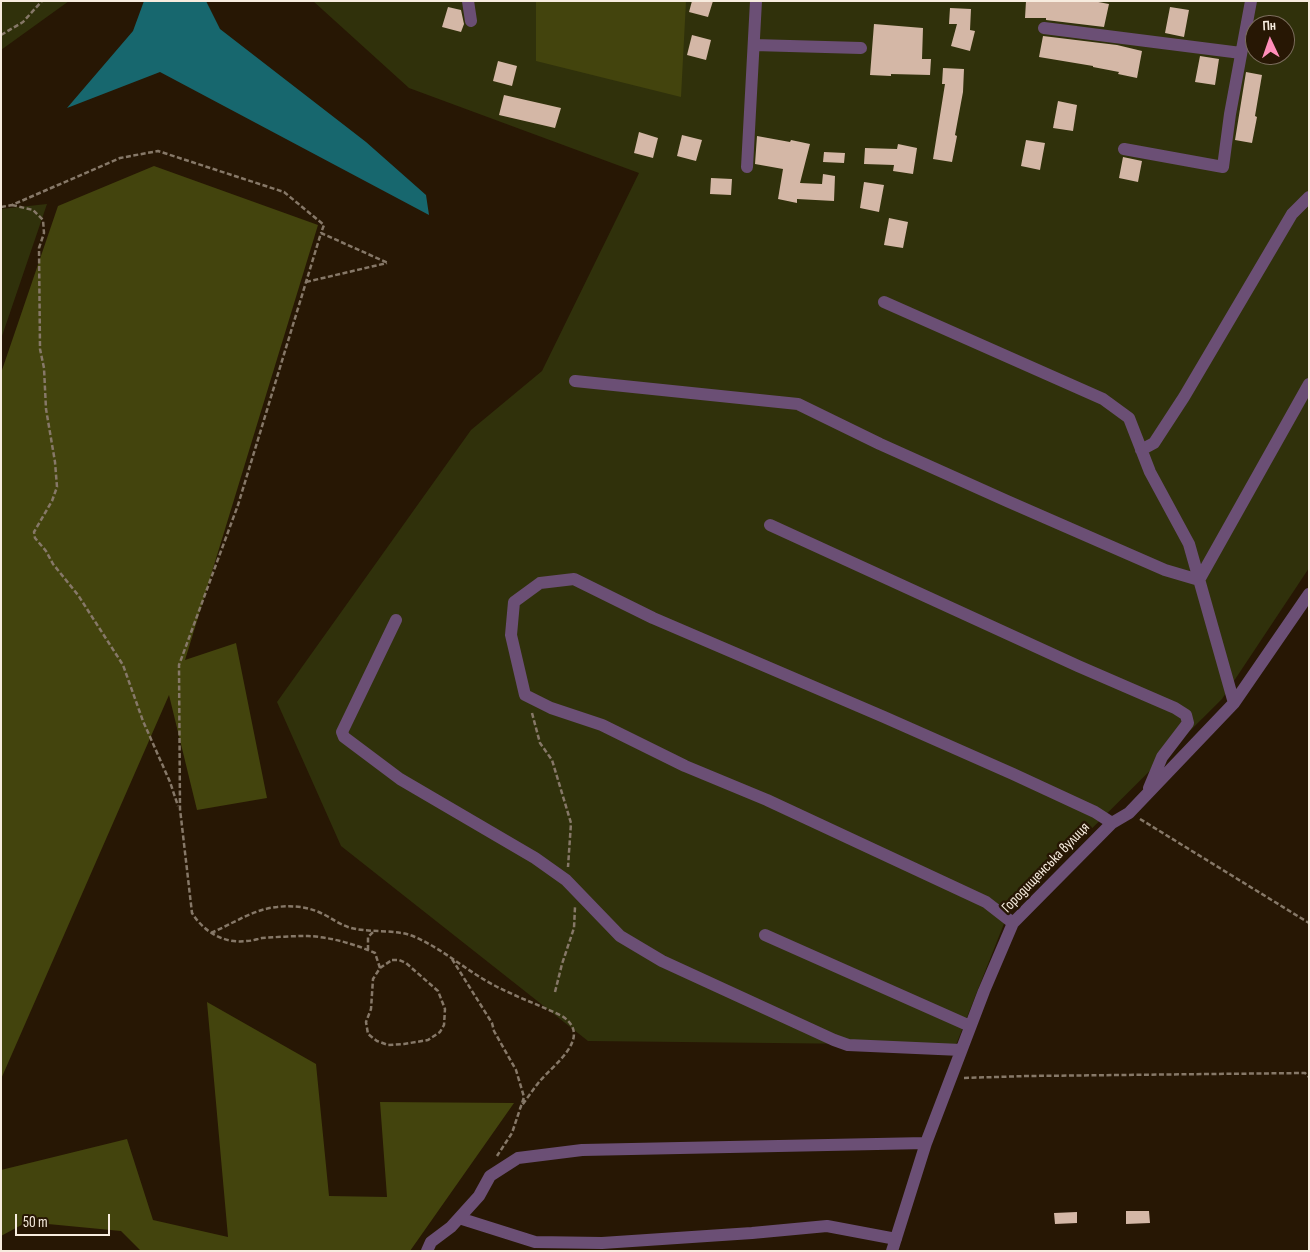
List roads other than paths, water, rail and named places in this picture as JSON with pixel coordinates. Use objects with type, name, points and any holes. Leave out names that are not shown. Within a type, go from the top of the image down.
[{"type":"street","points":[[468,1],[471,21]]},
{"type":"street","points":[[747,167],[756,1]]},
{"type":"street","points":[[1124,149],[1223,167],[1230,114],[1251,1]]},
{"type":"street","points":[[1044,28],[1241,53]]},
{"type":"street","points":[[754,45],[861,48]]},
{"type":"street","points":[[1141,450],[1154,443],[1184,398],[1292,214],[1309,197]]},
{"type":"street","points":[[884,302],[1103,399],[1129,418],[1150,472],[1189,544],[1234,703]]},
{"type":"street","points":[[575,381],[798,404],[880,444],[1007,501],[1165,570],[1199,580]]},
{"type":"street","points":[[1199,580],[1309,384]]},
{"type":"street","points":[[770,525],[1078,666],[1175,708],[1186,715],[1188,723],[1162,757],[1146,795]]},
{"type":"street","points":[[1013,923],[986,902],[766,800],[685,766],[602,725],[550,708],[528,697],[525,695],[511,636],[514,602],[540,583],[574,579],[653,618],[1013,774],[1095,812],[1112,823]]},
{"type":"street","name":"Городищенська вулиця","points":[[894,1245],[926,1143],[970,1026],[1013,923],[1112,823],[1129,813],[1234,703],[1309,594]]},
{"type":"street","points":[[396,620],[342,732],[344,737],[400,779],[535,858],[566,880],[620,936],[662,961],[848,1045],[961,1050]]},
{"type":"street","points":[[765,935],[970,1026]]},
{"type":"street","points":[[427,1251],[432,1242],[451,1227],[479,1196],[490,1176],[518,1158],[582,1150],[926,1143]]},
{"type":"street","points":[[459,1218],[535,1242],[602,1243],[826,1226],[894,1245]]},
{"type":"water","points":[[144,1],[206,1],[220,29],[366,142],[426,195],[429,215],[160,72],[67,108],[133,31]]}]
